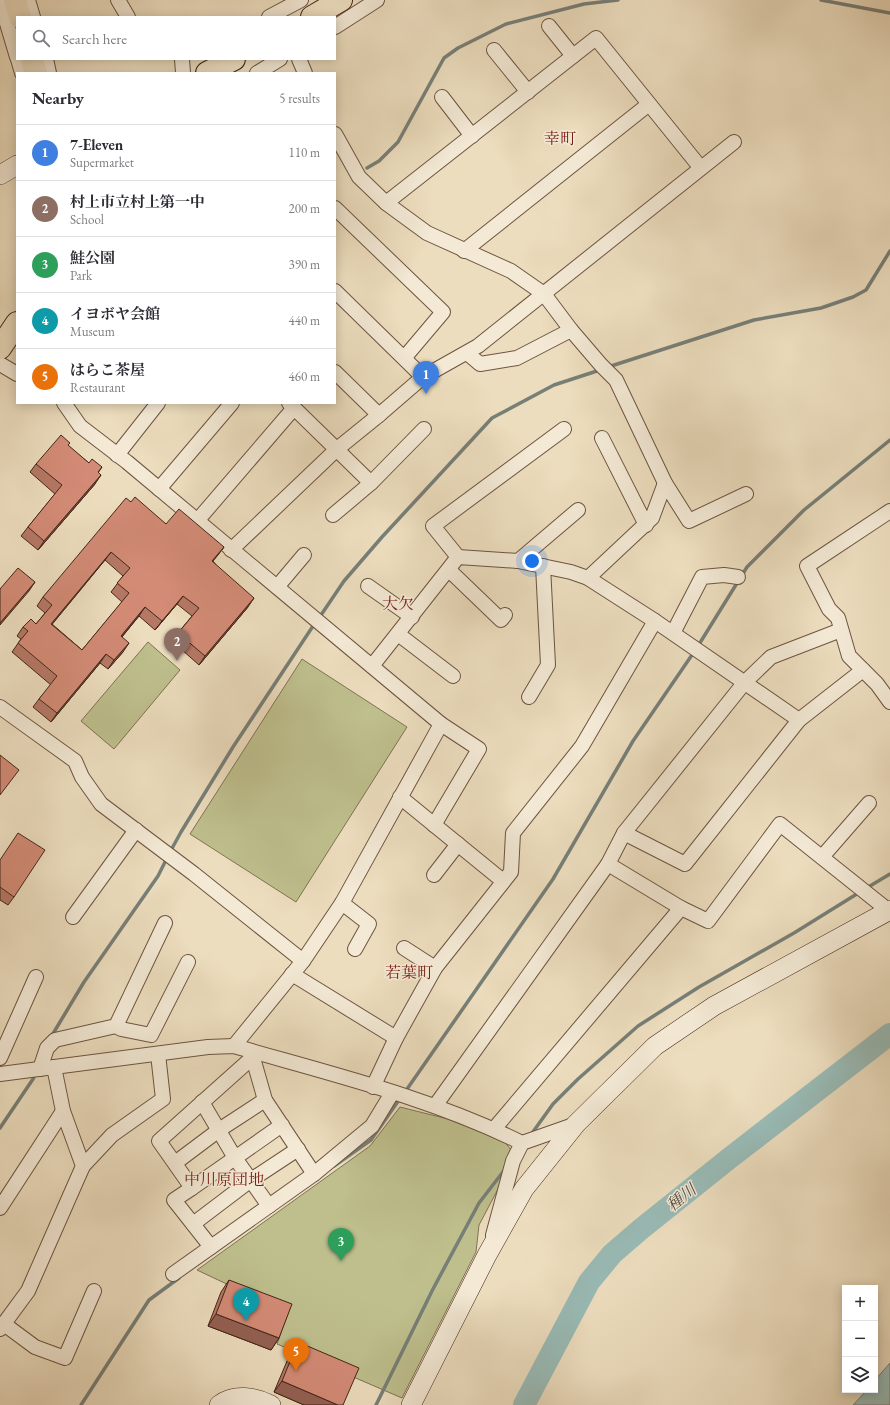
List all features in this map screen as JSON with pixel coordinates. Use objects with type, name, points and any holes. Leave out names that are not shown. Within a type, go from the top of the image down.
[{"type":"main road","points":[[15,0],[20,16]]},
{"type":"main road","points":[[314,16],[341,0]]},
{"type":"main road","points":[[32,60],[36,72]]},
{"type":"main road","points":[[209,72],[232,60]]},
{"type":"main road","points":[[0,348],[16,324]]},
{"type":"street","points":[[0,0],[16,55]]},
{"type":"street","points":[[28,0],[34,16]]},
{"type":"street","points":[[118,0],[127,16]]},
{"type":"street","points":[[271,16],[301,0]]},
{"type":"street","points":[[336,26],[377,0]]},
{"type":"street","points":[[549,26],[573,56]]},
{"type":"street","points":[[386,203],[596,38],[700,167]]},
{"type":"street","points":[[494,50],[528,92]]},
{"type":"street","points":[[18,60],[22,72]]},
{"type":"street","points":[[46,60],[49,72]]},
{"type":"street","points":[[182,60],[183,72]]},
{"type":"street","points":[[259,72],[278,60]]},
{"type":"street","points":[[299,60],[305,72]]},
{"type":"street","points":[[442,97],[472,136]]},
{"type":"street","points":[[464,251],[649,104]]},
{"type":"street","points":[[336,136],[359,177],[386,203],[427,233],[511,271],[544,294],[601,366],[616,380],[665,483],[689,521],[746,494]]},
{"type":"street","points":[[231,550],[337,449],[379,416],[423,376],[466,353],[544,294],[700,167],[734,142]]},
{"type":"street","points":[[0,175],[16,166]]},
{"type":"street","points":[[336,209],[443,312],[404,357]]},
{"type":"street","points":[[336,292],[423,376]]},
{"type":"street","points":[[466,353],[480,364],[517,358],[571,330]]},
{"type":"street","points":[[0,364],[16,373]]},
{"type":"street","points":[[336,373],[379,416]]},
{"type":"street","points":[[66,404],[72,417],[80,426],[117,454],[441,724],[479,749],[434,825]]},
{"type":"street","points":[[117,454],[157,404]]},
{"type":"street","points":[[159,489],[231,404]]},
{"type":"street","points":[[197,521],[291,405],[371,483]]},
{"type":"street","points":[[333,515],[371,483],[424,429]]},
{"type":"street","points":[[564,429],[433,526],[458,557],[518,560],[588,578],[673,633],[799,720]]},
{"type":"street","points":[[602,438],[646,525]]},
{"type":"street","points":[[588,578],[652,518],[665,483]]},
{"type":"street","points":[[518,560],[578,510]]},
{"type":"street","points":[[890,511],[807,566],[829,609],[838,618],[849,656],[877,684],[890,702]]},
{"type":"street","points":[[277,587],[304,555]]},
{"type":"street","points":[[372,666],[458,557]]},
{"type":"street","points":[[528,698],[548,665],[543,566]]},
{"type":"street","points":[[449,570],[501,620],[506,615]]},
{"type":"street","points":[[673,633],[702,577],[724,575],[738,577]]},
{"type":"street","points":[[368,586],[412,617]]},
{"type":"street","points":[[373,1087],[396,1038],[435,968],[511,872],[514,833],[582,746],[655,621]]},
{"type":"street","points":[[435,1106],[608,864],[624,833],[745,682],[771,657],[841,630]]},
{"type":"street","points":[[398,634],[453,676]]},
{"type":"street","points":[[624,833],[685,864],[799,720],[863,670]]},
{"type":"street","points":[[0,706],[75,761],[82,777],[101,804],[194,874],[303,962]]},
{"type":"street","points":[[234,1046],[303,962],[342,903],[441,724]]},
{"type":"street","points":[[400,797],[504,881]]},
{"type":"street","points":[[822,857],[869,803]]},
{"type":"street","points":[[411,1405],[487,1255],[524,1189],[576,1124],[655,1046],[714,1006],[889,910],[780,824],[708,921],[681,908],[608,864]]},
{"type":"street","points":[[74,917],[136,830]]},
{"type":"street","points":[[434,875],[458,844]]},
{"type":"street","points":[[342,903],[370,924],[355,948]]},
{"type":"street","points":[[494,1129],[681,908]]},
{"type":"street","points":[[116,1026],[165,923]]},
{"type":"street","points":[[404,948],[435,968]]},
{"type":"street","points":[[40,1069],[47,1048],[55,1040],[116,1026],[121,1029],[151,1035],[188,962]]},
{"type":"street","points":[[292,974],[396,1038]]},
{"type":"street","points":[[0,1058],[36,977]]},
{"type":"street","points":[[0,1074],[234,1046],[252,1054],[373,1087],[435,1106],[494,1129],[522,1143]]},
{"type":"street","points":[[94,1291],[66,1358],[35,1347],[2,1326],[28,1291],[83,1166],[112,1135],[163,1099],[158,1054]]},
{"type":"street","points":[[252,1054],[265,1100],[314,1174]]},
{"type":"street","points":[[192,1188],[159,1141],[252,1054]]},
{"type":"street","points":[[54,1067],[63,1111],[83,1166]]},
{"type":"street","points":[[173,1274],[314,1174],[372,1126],[392,1093]]},
{"type":"street","points":[[175,1163],[219,1130],[265,1100]]},
{"type":"street","points":[[202,1102],[235,1158],[269,1206]]},
{"type":"street","points":[[0,1208],[63,1111]]},
{"type":"street","points":[[487,1255],[513,1161],[522,1143],[576,1124]]},
{"type":"street","points":[[211,1248],[174,1200],[282,1125]]},
{"type":"street","points":[[193,1224],[251,1180],[298,1149]]},
{"type":"street","points":[[219,1405],[227,1399],[240,1396],[271,1405]]},
{"type":"green space","points":[[148,642],[180,670],[114,749],[81,721]]},
{"type":"green space","points":[[302,659],[407,727],[296,902],[190,834]]},
{"type":"green space","points":[[400,1107],[448,1119],[505,1142],[511,1150],[506,1174],[479,1225],[476,1252],[402,1398],[277,1344],[288,1313],[197,1270],[370,1146]]},
{"type":"water","points":[[890,1363],[890,1405],[853,1405],[864,1393],[878,1393],[878,1377]]},
{"type":"building","points":[[61,435],[70,443],[68,445],[89,463],[92,459],[102,467],[98,472],[101,475],[44,541],[28,527],[62,485],[36,464]]},
{"type":"building","points":[[135,497],[166,524],[179,509],[224,547],[212,561],[254,598],[205,656],[178,633],[199,608],[183,596],[162,621],[145,607],[121,636],[129,643],[114,660],[106,654],[57,713],[39,699],[57,676],[18,643],[28,631],[23,627],[31,619],[36,624],[52,605],[43,597],[126,498],[131,502]],"holes":[[[111,552],[130,568],[117,583],[129,593],[82,650],[51,624]]]},
{"type":"building","points":[[18,568],[35,582],[0,623],[0,589]]},
{"type":"building","points":[[0,755],[19,770],[0,795]]},
{"type":"building","points":[[18,833],[45,850],[14,897],[0,887],[0,860]]},
{"type":"building","points":[[229,1280],[292,1304],[279,1338],[216,1314]]},
{"type":"building","points":[[298,1342],[359,1368],[343,1405],[338,1405],[282,1381]]},
{"type":"waterway","points":[[367,168],[379,161],[398,142],[444,58],[458,48],[506,24],[584,4],[618,0]]},
{"type":"waterway","points":[[821,0],[890,13]]},
{"type":"waterway","points":[[608,367],[754,320],[821,308],[853,297],[866,290],[890,251]]},
{"type":"waterway","points":[[319,618],[344,581],[382,537],[492,418],[554,385],[600,370]]},
{"type":"waterway","points":[[698,646],[747,567],[804,510],[890,440]]},
{"type":"waterway","points":[[170,852],[233,747],[315,623]]},
{"type":"waterway","points":[[405,1092],[553,879],[633,741],[694,652]]},
{"type":"waterway","points":[[51,1037],[84,982],[158,876],[167,858]]},
{"type":"waterway","points":[[865,889],[890,874]]},
{"type":"waterway","points":[[530,1136],[553,1104],[578,1079],[638,1026],[699,987],[794,933],[860,892]]},
{"type":"waterway","name":"種川","points":[[524,1405],[589,1282],[612,1254],[731,1157],[890,1034]]},
{"type":"waterway","points":[[0,1128],[35,1074]]},
{"type":"waterway","points":[[334,1166],[371,1140],[401,1097]]},
{"type":"waterway","points":[[376,1405],[433,1289],[479,1203],[506,1168]]},
{"type":"waterway","points":[[81,1405],[149,1300],[179,1278]]},
{"type":"place","name":"7-Eleven","points":[[426,394]]},
{"type":"place","name":"村上市立村上第一中","points":[[177,661]]},
{"type":"place","name":"鮭公園","points":[[341,1261]]},
{"type":"place","name":"イヨボヤ会館","points":[[246,1321]]},
{"type":"place","name":"はらこ茶屋","points":[[296,1371]]},
{"type":"district","name":"幸町","points":[[560,138]]},
{"type":"district","name":"大欠","points":[[398,603]]},
{"type":"district","name":"若葉町","points":[[409,972]]},
{"type":"district","name":"中川原団地","points":[[224,1179]]}]
